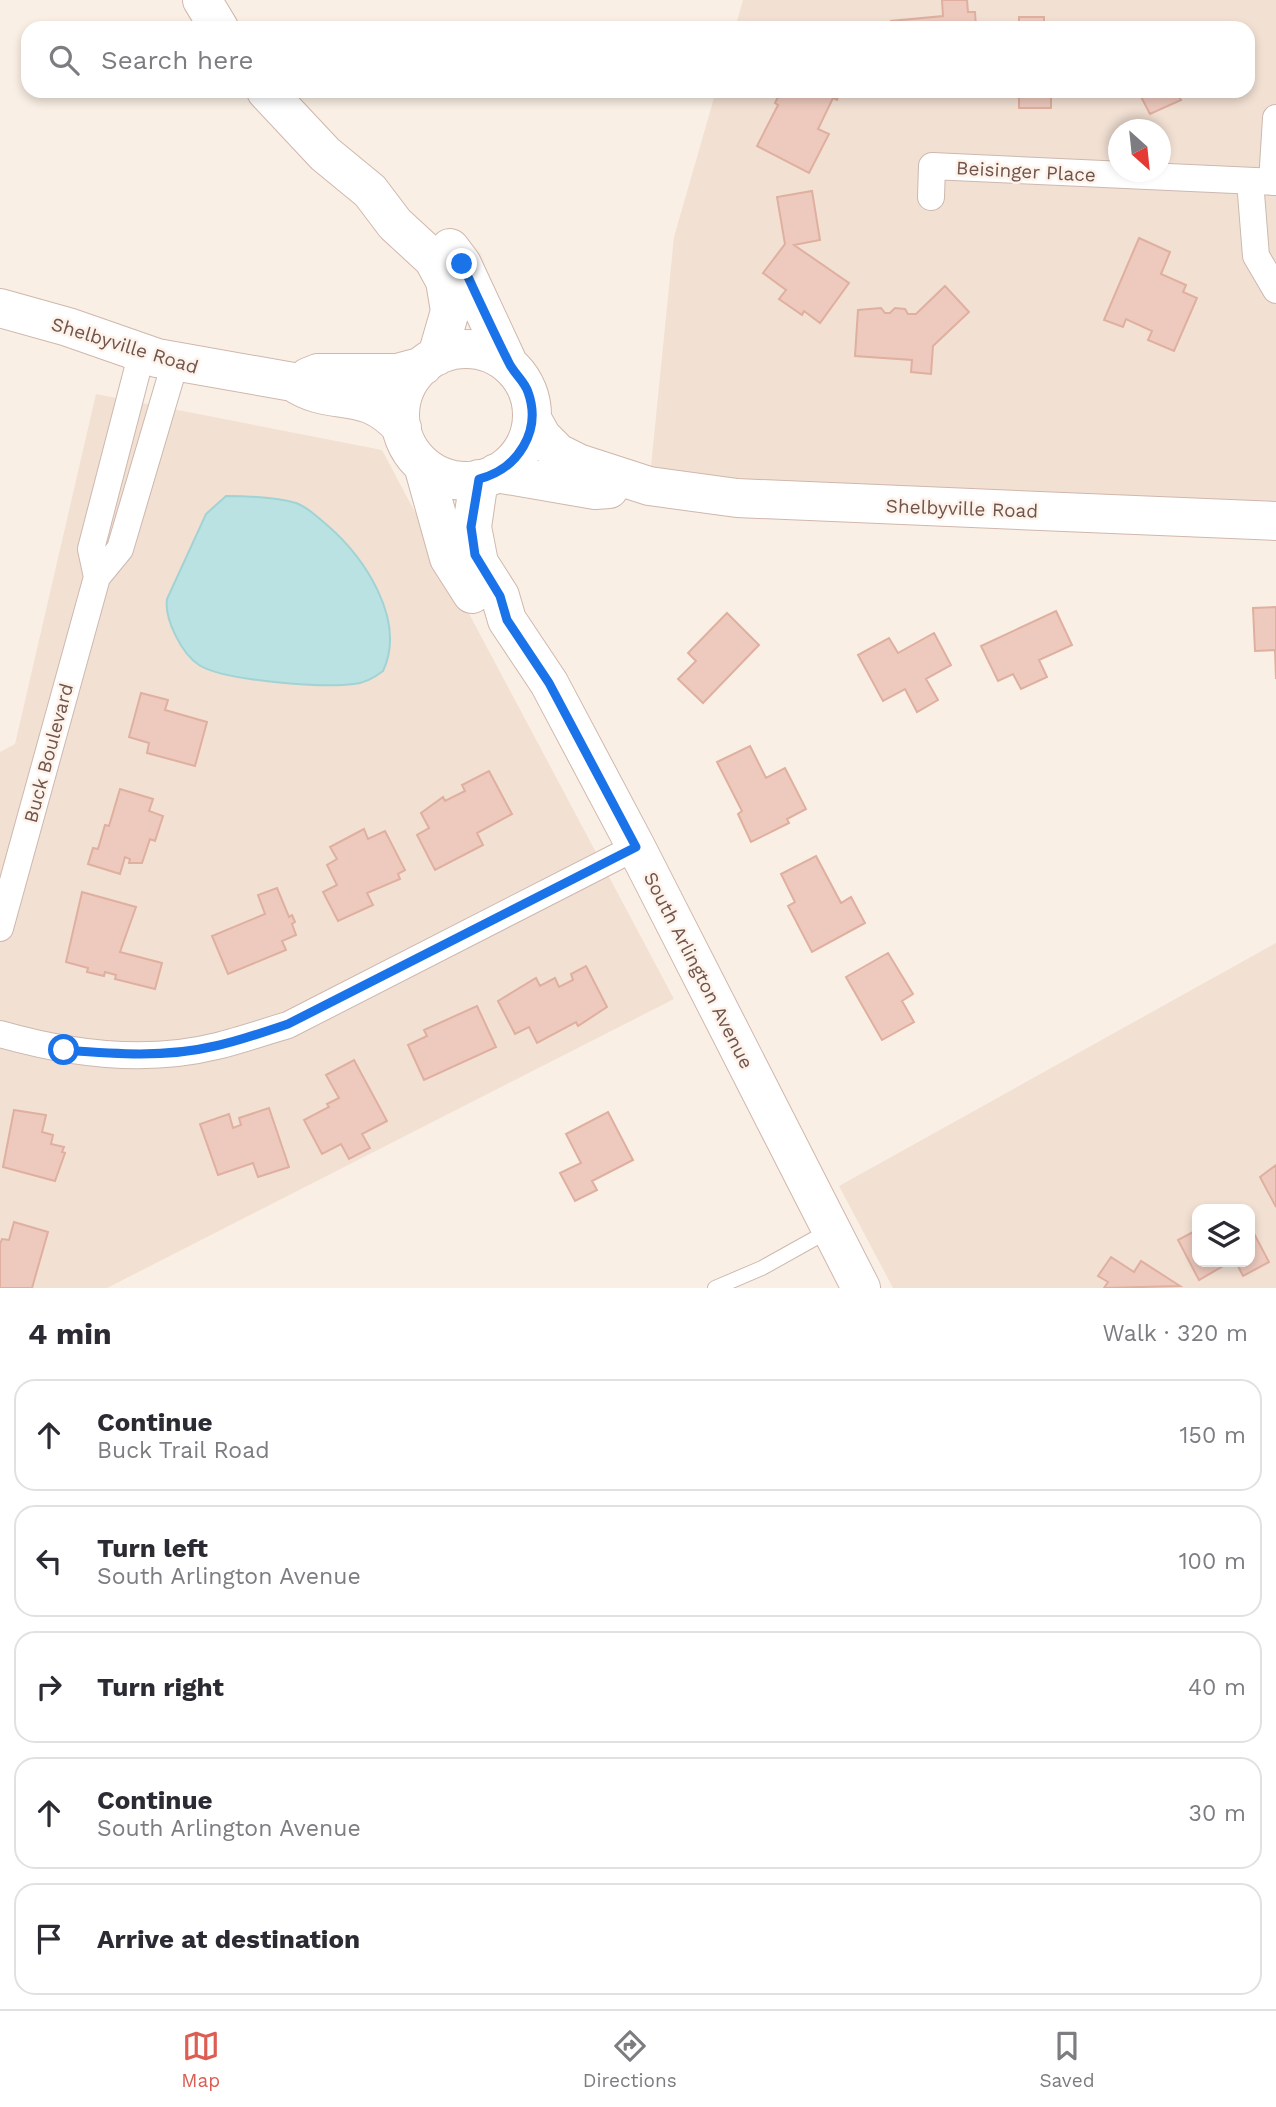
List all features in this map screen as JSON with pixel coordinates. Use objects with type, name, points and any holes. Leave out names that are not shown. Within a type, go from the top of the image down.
[{"type":"main road","points":[[202,0],[215,21]]},
{"type":"main road","points":[[273,98],[325,154],[370,191],[395,224],[433,259],[445,281],[450,311],[430,361],[404,394],[402,428]]},
{"type":"main road","points":[[370,191],[408,208],[450,248],[462,264],[509,365],[525,385],[532,419],[542,437],[558,453],[578,463],[649,486]]},
{"type":"main road","name":"Shelbyville Road","points":[[0,308],[159,358],[293,382]]},
{"type":"main road","points":[[293,382],[318,373],[397,373],[470,349],[495,356],[509,365]]},
{"type":"main road","points":[[293,382],[310,394],[350,398],[374,405],[402,428],[412,452],[423,465],[445,477],[487,476],[594,490],[649,486]]},
{"type":"main road","points":[[487,476],[521,451],[532,419]]},
{"type":"main road","name":"South Arlington Avenue","points":[[423,465],[442,539],[456,571],[482,607],[507,620]]},
{"type":"main road","name":"South Arlington Avenue","points":[[487,476],[472,520],[472,544],[482,570],[500,596],[507,620],[549,683],[636,847],[861,1288]]},
{"type":"main road","name":"Shelbyville Road","points":[[649,486],[737,498],[1276,521]]},
{"type":"street","points":[[1276,118],[1256,257],[1276,290]]},
{"type":"street","name":"Beisinger Place","points":[[931,197],[932,166],[1266,181]]},
{"type":"street","name":"Buck Boulevard","points":[[0,928],[97,577],[91,549],[159,358]]},
{"type":"street","points":[[0,1034],[64,1050],[128,1055],[215,1046],[253,1037],[288,1024],[636,847]]},
{"type":"lane","points":[[715,1288],[762,1268],[831,1229]]},
{"type":"shaded area","points":[[743,0],[1276,0],[1276,521],[649,486],[674,237],[714,98],[1255,98],[1255,21],[737,21]]},
{"type":"shaded area","points":[[96,394],[382,450],[674,999],[107,1288],[0,1288],[0,752],[15,744]]},
{"type":"shaded area","points":[[1276,943],[1276,1288],[893,1288],[839,1186]]},
{"type":"water","points":[[226,496],[270,498],[296,503],[312,512],[341,538],[367,572],[386,611],[390,631],[389,651],[383,671],[358,683],[298,684],[212,671],[199,665],[186,653],[171,626],[167,599],[206,514]]},
{"type":"building","points":[[942,0],[967,0],[968,12],[975,12],[976,21],[891,21],[943,16]]},
{"type":"building","points":[[1019,17],[1044,17],[1044,21],[1019,21]]},
{"type":"building","points":[[778,98],[833,98],[818,129],[829,134],[809,173],[757,146],[778,105],[775,103]]},
{"type":"building","points":[[1019,98],[1051,98],[1051,108],[1019,108]]},
{"type":"building","points":[[1142,98],[1181,100],[1150,114]]},
{"type":"building","points":[[812,191],[820,240],[794,245],[849,283],[820,323],[804,311],[802,315],[779,299],[786,290],[763,273],[785,244],[777,197]]},
{"type":"building","points":[[1139,238],[1170,252],[1161,274],[1186,285],[1183,292],[1197,298],[1174,351],[1148,340],[1152,331],[1126,319],[1123,327],[1104,320]]},
{"type":"building","points":[[945,286],[969,312],[933,346],[931,374],[911,372],[912,360],[855,356],[858,310],[881,308],[885,313],[890,313],[895,308],[905,309],[908,314],[916,314]]},
{"type":"building","points":[[1276,607],[1276,679],[1275,650],[1255,651],[1253,608]]},
{"type":"building","points":[[1056,611],[1072,645],[1039,660],[1047,677],[1021,689],[1013,674],[998,681],[981,646]]},
{"type":"building","points":[[727,613],[759,645],[703,703],[678,679],[696,661],[688,653]]},
{"type":"building","points":[[934,633],[951,665],[926,679],[938,700],[917,712],[905,689],[883,701],[858,655],[889,638],[898,653]]},
{"type":"building","points":[[141,693],[168,700],[165,710],[207,722],[195,766],[147,753],[149,743],[129,737]]},
{"type":"building","points":[[750,746],[766,778],[785,768],[806,809],[787,819],[789,823],[751,842],[738,814],[742,811],[717,762]]},
{"type":"building","points":[[489,771],[512,814],[477,833],[483,845],[435,870],[417,835],[429,828],[421,813],[443,797],[445,801],[465,791],[462,785]]},
{"type":"building","points":[[120,789],[153,799],[149,811],[163,816],[155,841],[150,839],[142,863],[129,863],[130,859],[125,857],[120,874],[88,864],[93,848],[98,849],[105,825],[109,826]]},
{"type":"building","points":[[364,829],[368,839],[385,831],[405,870],[398,874],[400,879],[367,893],[373,905],[338,921],[323,892],[337,885],[327,865],[337,859],[330,847]]},
{"type":"building","points":[[816,856],[841,903],[851,897],[865,923],[812,952],[788,906],[795,902],[781,874]]},
{"type":"building","points":[[277,888],[289,917],[292,915],[295,922],[292,924],[296,935],[282,941],[286,950],[228,974],[212,936],[265,914],[258,895]]},
{"type":"building","points":[[82,892],[136,907],[120,952],[162,963],[155,989],[115,979],[116,975],[105,972],[104,976],[87,972],[88,968],[66,962]]},
{"type":"building","points":[[888,953],[913,994],[902,1001],[914,1022],[882,1040],[846,977]]},
{"type":"building","points":[[586,966],[607,1007],[578,1026],[576,1022],[537,1043],[529,1027],[515,1034],[498,1001],[536,978],[540,986],[555,978],[559,987],[573,980],[571,974]]},
{"type":"building","points":[[477,1006],[496,1047],[424,1080],[408,1045],[427,1036],[424,1030]]},
{"type":"building","points":[[354,1060],[387,1121],[362,1134],[370,1148],[349,1159],[341,1144],[322,1154],[304,1120],[329,1107],[327,1104],[339,1098],[326,1075]]},
{"type":"building","points":[[269,1108],[289,1167],[258,1177],[253,1163],[218,1175],[200,1124],[229,1114],[233,1128],[241,1125],[239,1118]]},
{"type":"building","points":[[14,1110],[46,1115],[42,1132],[53,1135],[51,1144],[64,1147],[62,1152],[65,1153],[55,1181],[3,1167]]},
{"type":"building","points":[[608,1112],[633,1160],[592,1181],[597,1190],[575,1201],[560,1173],[581,1163],[566,1134]]},
{"type":"building","points":[[1276,1165],[1276,1207],[1260,1177]]},
{"type":"building","points":[[14,1222],[48,1232],[32,1288],[0,1288],[0,1244],[2,1239],[9,1240]]},
{"type":"building","points":[[1192,1233],[1192,1267],[1178,1240]]},
{"type":"building","points":[[1255,1235],[1269,1262],[1243,1276],[1238,1267],[1255,1267]]},
{"type":"building","points":[[1111,1257],[1134,1272],[1141,1261],[1180,1286],[1104,1288],[1108,1282],[1098,1276]]},
{"type":"building","points":[[1192,1267],[1221,1267],[1199,1280]]},
{"type":"route","points":[[64,1050],[89,1054],[152,1055],[215,1046],[253,1037],[288,1024],[636,847],[549,683],[507,620],[500,596],[487,579],[475,555],[471,527],[479,479],[503,469],[516,458],[526,444],[532,410],[525,385],[509,365],[462,264]]}]
